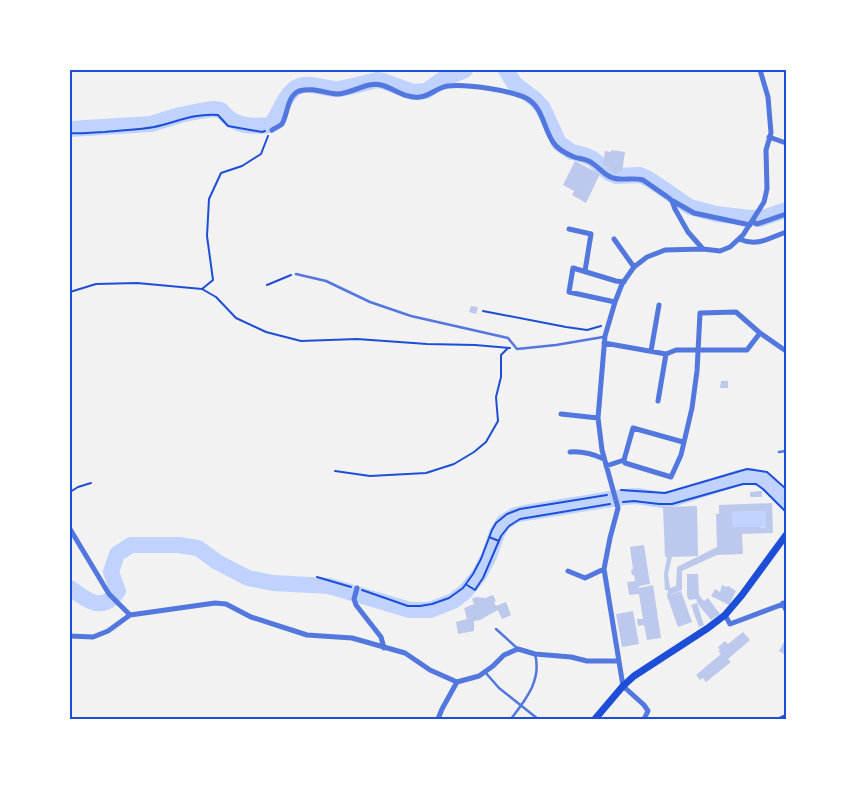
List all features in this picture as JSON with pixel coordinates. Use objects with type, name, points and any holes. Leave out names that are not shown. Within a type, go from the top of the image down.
[{"type":"main road","points":[[595,719],[634,676],[708,628],[724,615],[742,596],[786,534]]},
{"type":"street","points":[[644,719],[648,711],[623,686],[604,569],[618,508],[602,450],[598,418],[605,336],[615,302],[624,282],[634,267],[647,258],[665,250],[703,249],[720,251],[730,247],[743,235],[764,202],[767,189],[766,150],[770,133],[768,97],[760,70]]},
{"type":"street","points":[[272,130],[281,125],[293,96],[299,92],[314,89],[336,94],[375,84],[408,96],[420,97],[446,86],[495,90],[527,98],[537,106],[553,143],[564,152],[588,160],[606,175],[613,178],[643,180],[694,214],[756,224],[786,214]]},
{"type":"street","points":[[770,137],[786,143]]},
{"type":"street","points":[[672,201],[688,232],[703,249]]},
{"type":"street","points":[[569,229],[590,234],[585,271]]},
{"type":"street","points":[[739,239],[756,243],[764,242],[786,232]]},
{"type":"street","points":[[614,239],[634,267]]},
{"type":"street","points":[[615,302],[569,292],[573,268],[624,282]]},
{"type":"street","points":[[651,351],[659,305]]},
{"type":"street","points":[[624,460],[625,463],[671,477],[681,455],[692,408],[697,370],[700,313],[736,312],[760,333],[786,351]]},
{"type":"street","points":[[604,343],[666,354],[676,350],[747,350],[760,333]]},
{"type":"street","points":[[658,401],[666,354]]},
{"type":"street","points":[[561,414],[598,418]]},
{"type":"street","points":[[624,460],[633,428],[684,442]]},
{"type":"street","points":[[570,452],[593,454],[604,459]]},
{"type":"street","points":[[606,466],[624,460]]},
{"type":"street","points":[[70,529],[109,594],[130,615]]},
{"type":"street","points":[[568,571],[585,578],[604,569]]},
{"type":"street","points":[[357,589],[354,599],[356,605],[381,637],[384,648]]},
{"type":"street","points":[[70,636],[93,637],[108,631],[130,615],[216,603],[226,604],[250,617],[307,635],[352,638],[405,653],[430,670],[457,682],[479,676],[494,666],[504,655],[518,650],[587,661],[619,661]]},
{"type":"street","points":[[724,615],[730,624],[784,603],[786,610]]},
{"type":"street","points":[[438,719],[457,682]]},
{"type":"lane","points":[[296,274],[326,281],[370,302],[411,316],[508,338],[517,349],[556,345],[605,336]]},
{"type":"lane","points":[[779,452],[786,451]]},
{"type":"lane","points":[[496,629],[518,650]]},
{"type":"lane","points":[[511,719],[522,705],[536,680],[537,663],[535,654]]},
{"type":"lane","points":[[485,672],[499,688],[538,719]]},
{"type":"path","points":[[70,133],[134,130],[208,114],[218,115],[228,126],[262,132],[272,130]]},
{"type":"path","points":[[202,288],[213,280],[207,236],[209,199],[221,173],[242,166],[261,154],[272,130]]},
{"type":"path","points":[[267,285],[296,274]]},
{"type":"path","points":[[70,292],[96,284],[137,283],[202,288],[216,297],[236,318],[266,332],[301,341],[356,340],[427,344],[475,344],[517,349]]},
{"type":"path","points":[[483,311],[587,330],[608,323]]},
{"type":"path","points":[[335,472],[370,476],[426,474],[454,464],[474,452],[486,442],[498,421],[496,398],[501,377],[501,355],[508,348]]},
{"type":"path","points":[[317,577],[374,593],[408,606],[432,604],[449,598],[463,588],[481,559],[496,523],[507,514],[520,509],[610,495],[622,490],[665,493],[747,469],[767,472],[786,489]]},
{"type":"path","points":[[70,492],[91,483]]},
{"type":"path","points":[[489,537],[499,541]]},
{"type":"path","points":[[466,584],[475,590]]},
{"type":"path","points":[[777,719],[786,715]]},
{"type":"water","points":[[766,511],[765,528],[733,527],[732,512]]},
{"type":"building","points":[[611,150],[625,152],[622,172],[619,171],[618,174],[608,170],[609,166],[603,166],[605,151],[611,152]]},
{"type":"building","points":[[575,161],[600,174],[586,203],[572,195],[574,191],[563,185]]},
{"type":"building","points":[[471,306],[478,307],[476,314],[469,312]]},
{"type":"building","points":[[721,381],[728,381],[728,388],[720,388]]},
{"type":"building","points":[[762,491],[762,497],[750,497],[750,492]]},
{"type":"building","points":[[772,503],[773,533],[742,534],[743,554],[717,555],[682,571],[682,590],[667,596],[668,590],[665,590],[664,574],[667,557],[665,557],[663,507],[697,506],[698,556],[672,557],[668,574],[670,588],[676,586],[677,567],[717,547],[716,514],[719,514],[719,505]],"holes":[[[766,511],[766,527],[733,527],[732,512]]]},
{"type":"building","points":[[644,545],[650,584],[639,586],[639,588],[653,585],[661,638],[647,640],[644,625],[638,626],[637,619],[643,619],[639,594],[629,595],[627,582],[635,581],[631,570],[633,569],[630,547]]},
{"type":"building","points":[[687,574],[698,574],[699,595],[704,601],[708,598],[720,614],[711,620],[696,599],[689,600],[687,596]]},
{"type":"building","points":[[722,585],[736,591],[729,605],[711,596],[715,589],[720,592]]},
{"type":"building","points":[[681,591],[692,622],[678,627],[667,596]]},
{"type":"building","points":[[493,595],[496,606],[506,602],[511,615],[502,619],[498,610],[480,620],[474,621],[474,631],[458,634],[456,622],[467,619],[464,608],[474,604],[472,599]]},
{"type":"building","points":[[697,603],[704,625],[699,627],[691,605]]},
{"type":"building","points":[[633,611],[639,644],[622,647],[616,614]]},
{"type":"building","points":[[743,632],[750,640],[728,659],[731,662],[706,682],[703,678],[700,680],[696,675],[721,654],[718,651],[720,650],[718,647],[725,641],[728,644]]},
{"type":"building","points":[[786,638],[786,655],[779,651]]},
{"type":"waterway","points":[[70,129],[151,124],[180,115],[213,109],[221,110],[231,120],[243,125],[271,125],[288,95],[302,85],[339,89],[377,80],[413,92],[426,91],[443,79],[465,70]]},
{"type":"waterway","points":[[506,70],[514,83],[543,108],[559,143],[572,152],[593,159],[609,173],[616,176],[640,175],[690,207],[716,214],[760,219],[786,210]]},
{"type":"waterway","points":[[70,588],[94,603],[106,602],[118,591],[111,572],[117,554],[131,545],[178,545],[198,548],[217,562],[248,578],[273,583],[329,586],[410,610],[430,610],[453,601],[465,592],[479,575],[503,523],[515,515],[624,497],[637,496],[662,500],[676,498],[738,478],[752,476],[763,480],[786,502]]}]
